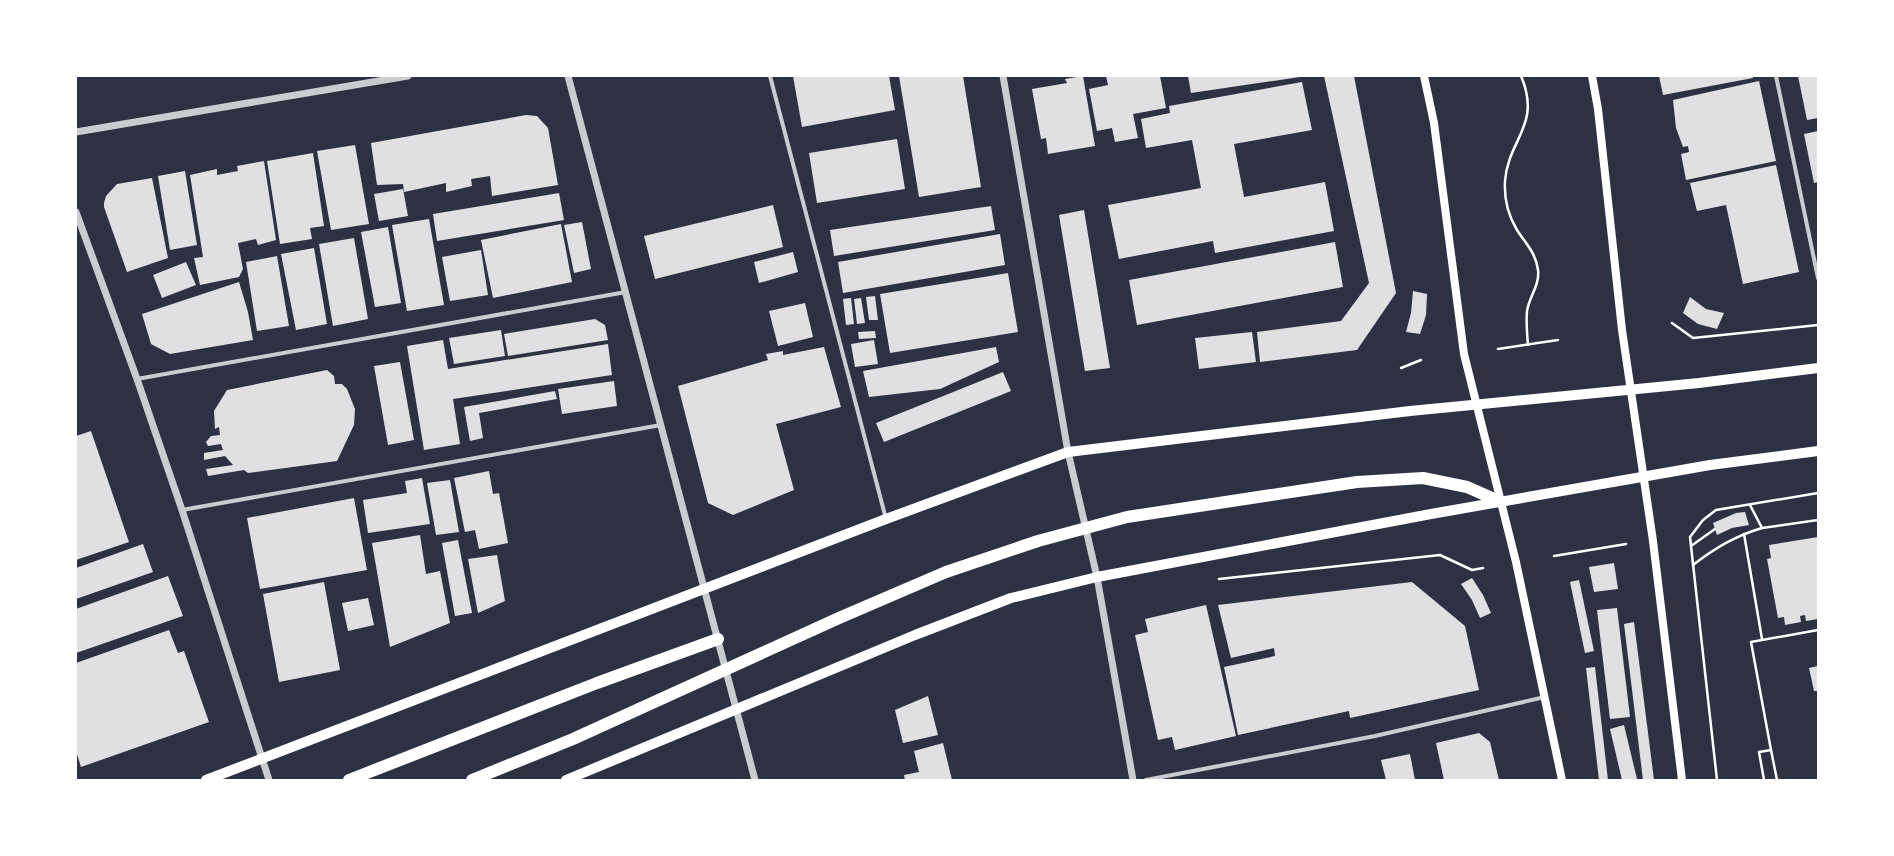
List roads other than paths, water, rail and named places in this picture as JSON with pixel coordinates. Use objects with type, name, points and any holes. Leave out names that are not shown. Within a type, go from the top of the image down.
[{"type":"highway","points":[[472,780],[580,736],[839,618],[939,575],[1024,546],[1127,517],[1357,482],[1424,478],[1467,487],[1501,502]]},
{"type":"highway","points":[[349,780],[597,683],[718,639]]},
{"type":"main road","points":[[1424,76],[1434,123],[1464,354],[1501,502],[1546,697],[1562,780]]},
{"type":"main road","points":[[1592,76],[1598,109],[1630,389],[1644,476],[1682,780]]},
{"type":"main road","points":[[206,780],[886,519],[1068,452],[1410,411],[1477,406],[1818,368]]},
{"type":"main road","points":[[566,780],[915,635],[1011,598],[1097,577],[1501,502],[1710,465],[1818,451]]},
{"type":"street","points":[[76,132],[408,76]]},
{"type":"street","points":[[568,76],[755,780]]},
{"type":"street","points":[[770,76],[886,519]]},
{"type":"street","points":[[1003,76],[1068,452],[1097,577],[1133,780]]},
{"type":"street","points":[[1776,76],[1818,278]]},
{"type":"street","points":[[76,212],[137,379],[182,510],[269,780]]},
{"type":"street","points":[[137,379],[626,292]]},
{"type":"street","points":[[182,510],[661,425]]},
{"type":"street","points":[[1146,780],[1375,736],[1546,697]]}]
